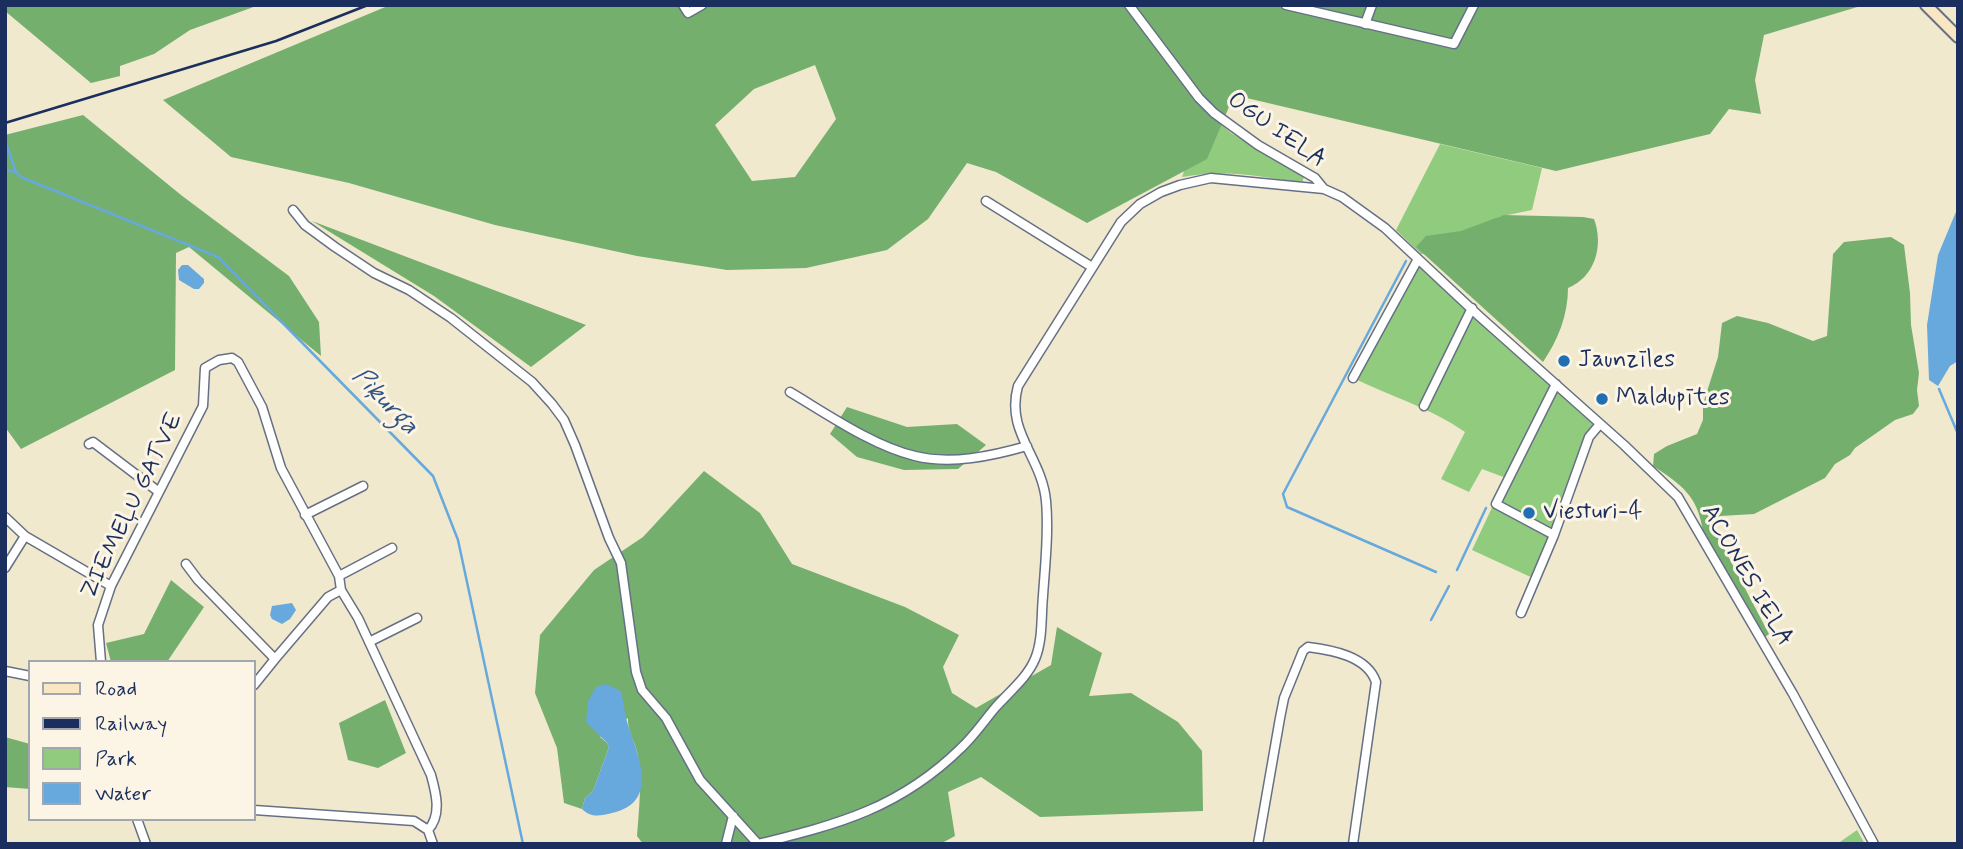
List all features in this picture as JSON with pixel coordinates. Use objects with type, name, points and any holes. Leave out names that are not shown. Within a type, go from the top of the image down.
[{"type":"street","points":[[682,5],[688,13],[702,5]]},
{"type":"street","name":"OGU IELA","points":[[1129,5],[1214,113],[1258,145],[1315,178],[1324,189]]},
{"type":"street","points":[[1286,5],[1454,44],[1474,5]]},
{"type":"street","points":[[1365,24],[1372,5]]},
{"type":"street","points":[[1926,5],[1958,37]]},
{"type":"street","points":[[293,210],[307,227],[335,247],[451,318],[532,382],[564,420],[621,564],[636,672],[642,690],[666,718],[700,780],[758,844],[862,815],[911,788],[961,748],[1026,674],[1039,647],[1047,513],[1042,481],[1015,417],[1014,401],[1018,386],[1121,222],[1140,204],[1180,185],[1211,178],[1324,189]]},
{"type":"street","name":"ACONES IELA","points":[[1324,189],[1363,211],[1536,365],[1678,497],[1817,737],[1874,844]]},
{"type":"street","points":[[986,201],[1092,267]]},
{"type":"street","points":[[1353,378],[1418,259]]},
{"type":"street","points":[[1424,406],[1472,308]]},
{"type":"street","name":"ZIEMEĻU GATVE","points":[[101,660],[98,625],[111,586],[202,406],[205,368],[226,358],[238,362],[262,407],[281,468],[305,515]]},
{"type":"street","points":[[1554,535],[1496,503],[1556,384]]},
{"type":"street","points":[[790,392],[880,443],[915,456],[968,458],[1027,446]]},
{"type":"street","points":[[1521,613],[1554,535],[1590,437],[1600,424]]},
{"type":"street","points":[[89,444],[93,442],[159,492]]},
{"type":"street","points":[[363,485],[305,515],[339,576],[341,590],[369,642],[433,784],[437,811],[434,824],[428,830]]},
{"type":"street","points":[[5,517],[25,536],[111,586]]},
{"type":"street","points":[[5,568],[25,536]]},
{"type":"street","points":[[339,576],[392,548]]},
{"type":"street","points":[[186,565],[275,659]]},
{"type":"street","points":[[256,683],[328,597],[341,590]]},
{"type":"street","points":[[369,642],[417,618]]},
{"type":"street","points":[[1258,844],[1284,698],[1303,651],[1308,647],[1336,652],[1355,660],[1373,674],[1376,682],[1353,844]]},
{"type":"street","points":[[5,671],[28,676]]},
{"type":"street","points":[[256,810],[414,821],[428,830],[433,844]]},
{"type":"street","points":[[726,844],[733,816]]},
{"type":"street","points":[[138,821],[146,844]]},
{"type":"green space","points":[[5,5],[259,5],[190,30],[154,54],[120,66],[120,76],[91,83],[5,11]]},
{"type":"green space","points":[[390,5],[1864,5],[1764,35],[1755,80],[1761,114],[1729,109],[1710,134],[1556,171],[1234,95],[1207,159],[1087,223],[996,172],[967,163],[928,219],[887,250],[806,268],[727,270],[637,256],[495,225],[349,183],[231,157],[163,100]],"holes":[[[815,65],[836,119],[795,177],[752,181],[715,125],[754,89]]]},
{"type":"green space","points":[[1205,111],[1231,133],[1304,177],[1302,183],[1228,174],[1182,177]]},
{"type":"green space","points":[[83,115],[181,195],[289,276],[319,322],[321,356],[189,247],[176,253],[175,370],[21,449],[5,427],[5,135]]},
{"type":"green space","points":[[1440,144],[1542,168],[1532,210],[1498,217],[1461,253],[1421,254],[1396,230]]},
{"type":"green space","points":[[1504,215],[1583,217],[1594,219],[1597,229],[1595,260],[1585,276],[1568,288],[1561,327],[1543,362],[1416,247],[1426,236],[1461,231]]},
{"type":"green space","points":[[312,221],[586,325],[531,367],[434,296]]},
{"type":"green space","points":[[1891,237],[1904,245],[1911,325],[1919,373],[1919,406],[1913,414],[1895,420],[1855,448],[1850,455],[1835,464],[1825,478],[1754,514],[1720,516],[1713,521],[1718,537],[1769,634],[1761,640],[1703,532],[1693,500],[1672,479],[1653,466],[1654,454],[1697,434],[1703,420],[1703,404],[1718,357],[1722,323],[1737,316],[1768,323],[1813,341],[1827,336],[1833,254],[1844,242]]},
{"type":"green space","points":[[1418,259],[1600,424],[1589,437],[1535,579],[1472,550],[1506,478],[1482,469],[1469,492],[1441,479],[1465,432],[1424,409],[1353,378]]},
{"type":"green space","points":[[847,407],[907,427],[957,424],[986,445],[958,469],[904,470],[857,457],[830,434]]},
{"type":"green space","points":[[704,471],[760,513],[792,564],[905,607],[959,635],[943,667],[952,693],[976,708],[1051,665],[1057,627],[1102,653],[1089,696],[1131,693],[1178,722],[1202,751],[1203,811],[1040,817],[981,777],[948,792],[955,836],[940,844],[643,844],[637,836],[640,786],[638,756],[628,718],[600,737],[609,747],[593,791],[585,798],[582,809],[564,803],[557,748],[535,693],[540,635],[594,570],[643,537]]},
{"type":"green space","points":[[171,580],[204,607],[168,660],[110,660],[106,643],[144,634]]},
{"type":"green space","points":[[385,700],[406,753],[378,768],[348,760],[339,723]]},
{"type":"green space","points":[[5,737],[28,743],[28,789],[5,787]]},
{"type":"green space","points":[[1857,830],[1865,844],[1837,844]]},
{"type":"water","points":[[1958,207],[1958,361],[1950,366],[1938,386],[1929,380],[1927,325],[1938,255]]},
{"type":"water","points":[[182,265],[188,265],[204,279],[199,289],[179,280],[178,270]]},
{"type":"water","points":[[292,603],[296,610],[290,619],[282,624],[272,619],[272,606]]},
{"type":"water","points":[[606,684],[621,691],[642,779],[636,800],[626,808],[596,816],[582,809],[585,798],[593,791],[609,747],[586,722],[588,701],[596,687]]},
{"type":"waterway","name":"Piķurga","points":[[7,146],[16,172],[21,177],[218,257],[433,476],[458,540],[523,844]]},
{"type":"waterway","points":[[5,170],[16,172]]},
{"type":"waterway","points":[[1406,261],[1283,494],[1287,507],[1436,572]]},
{"type":"waterway","points":[[1939,389],[1958,434]]},
{"type":"waterway","points":[[1457,570],[1486,508]]},
{"type":"waterway","points":[[1431,620],[1449,586]]},
{"type":"railway","points":[[5,123],[276,41],[368,5]]},
{"type":"place","name":"Jaunzīles","points":[[1564,361]]},
{"type":"place","name":"Maldupītes","points":[[1602,399]]},
{"type":"place","name":"Viesturi-4","points":[[1529,513]]}]
